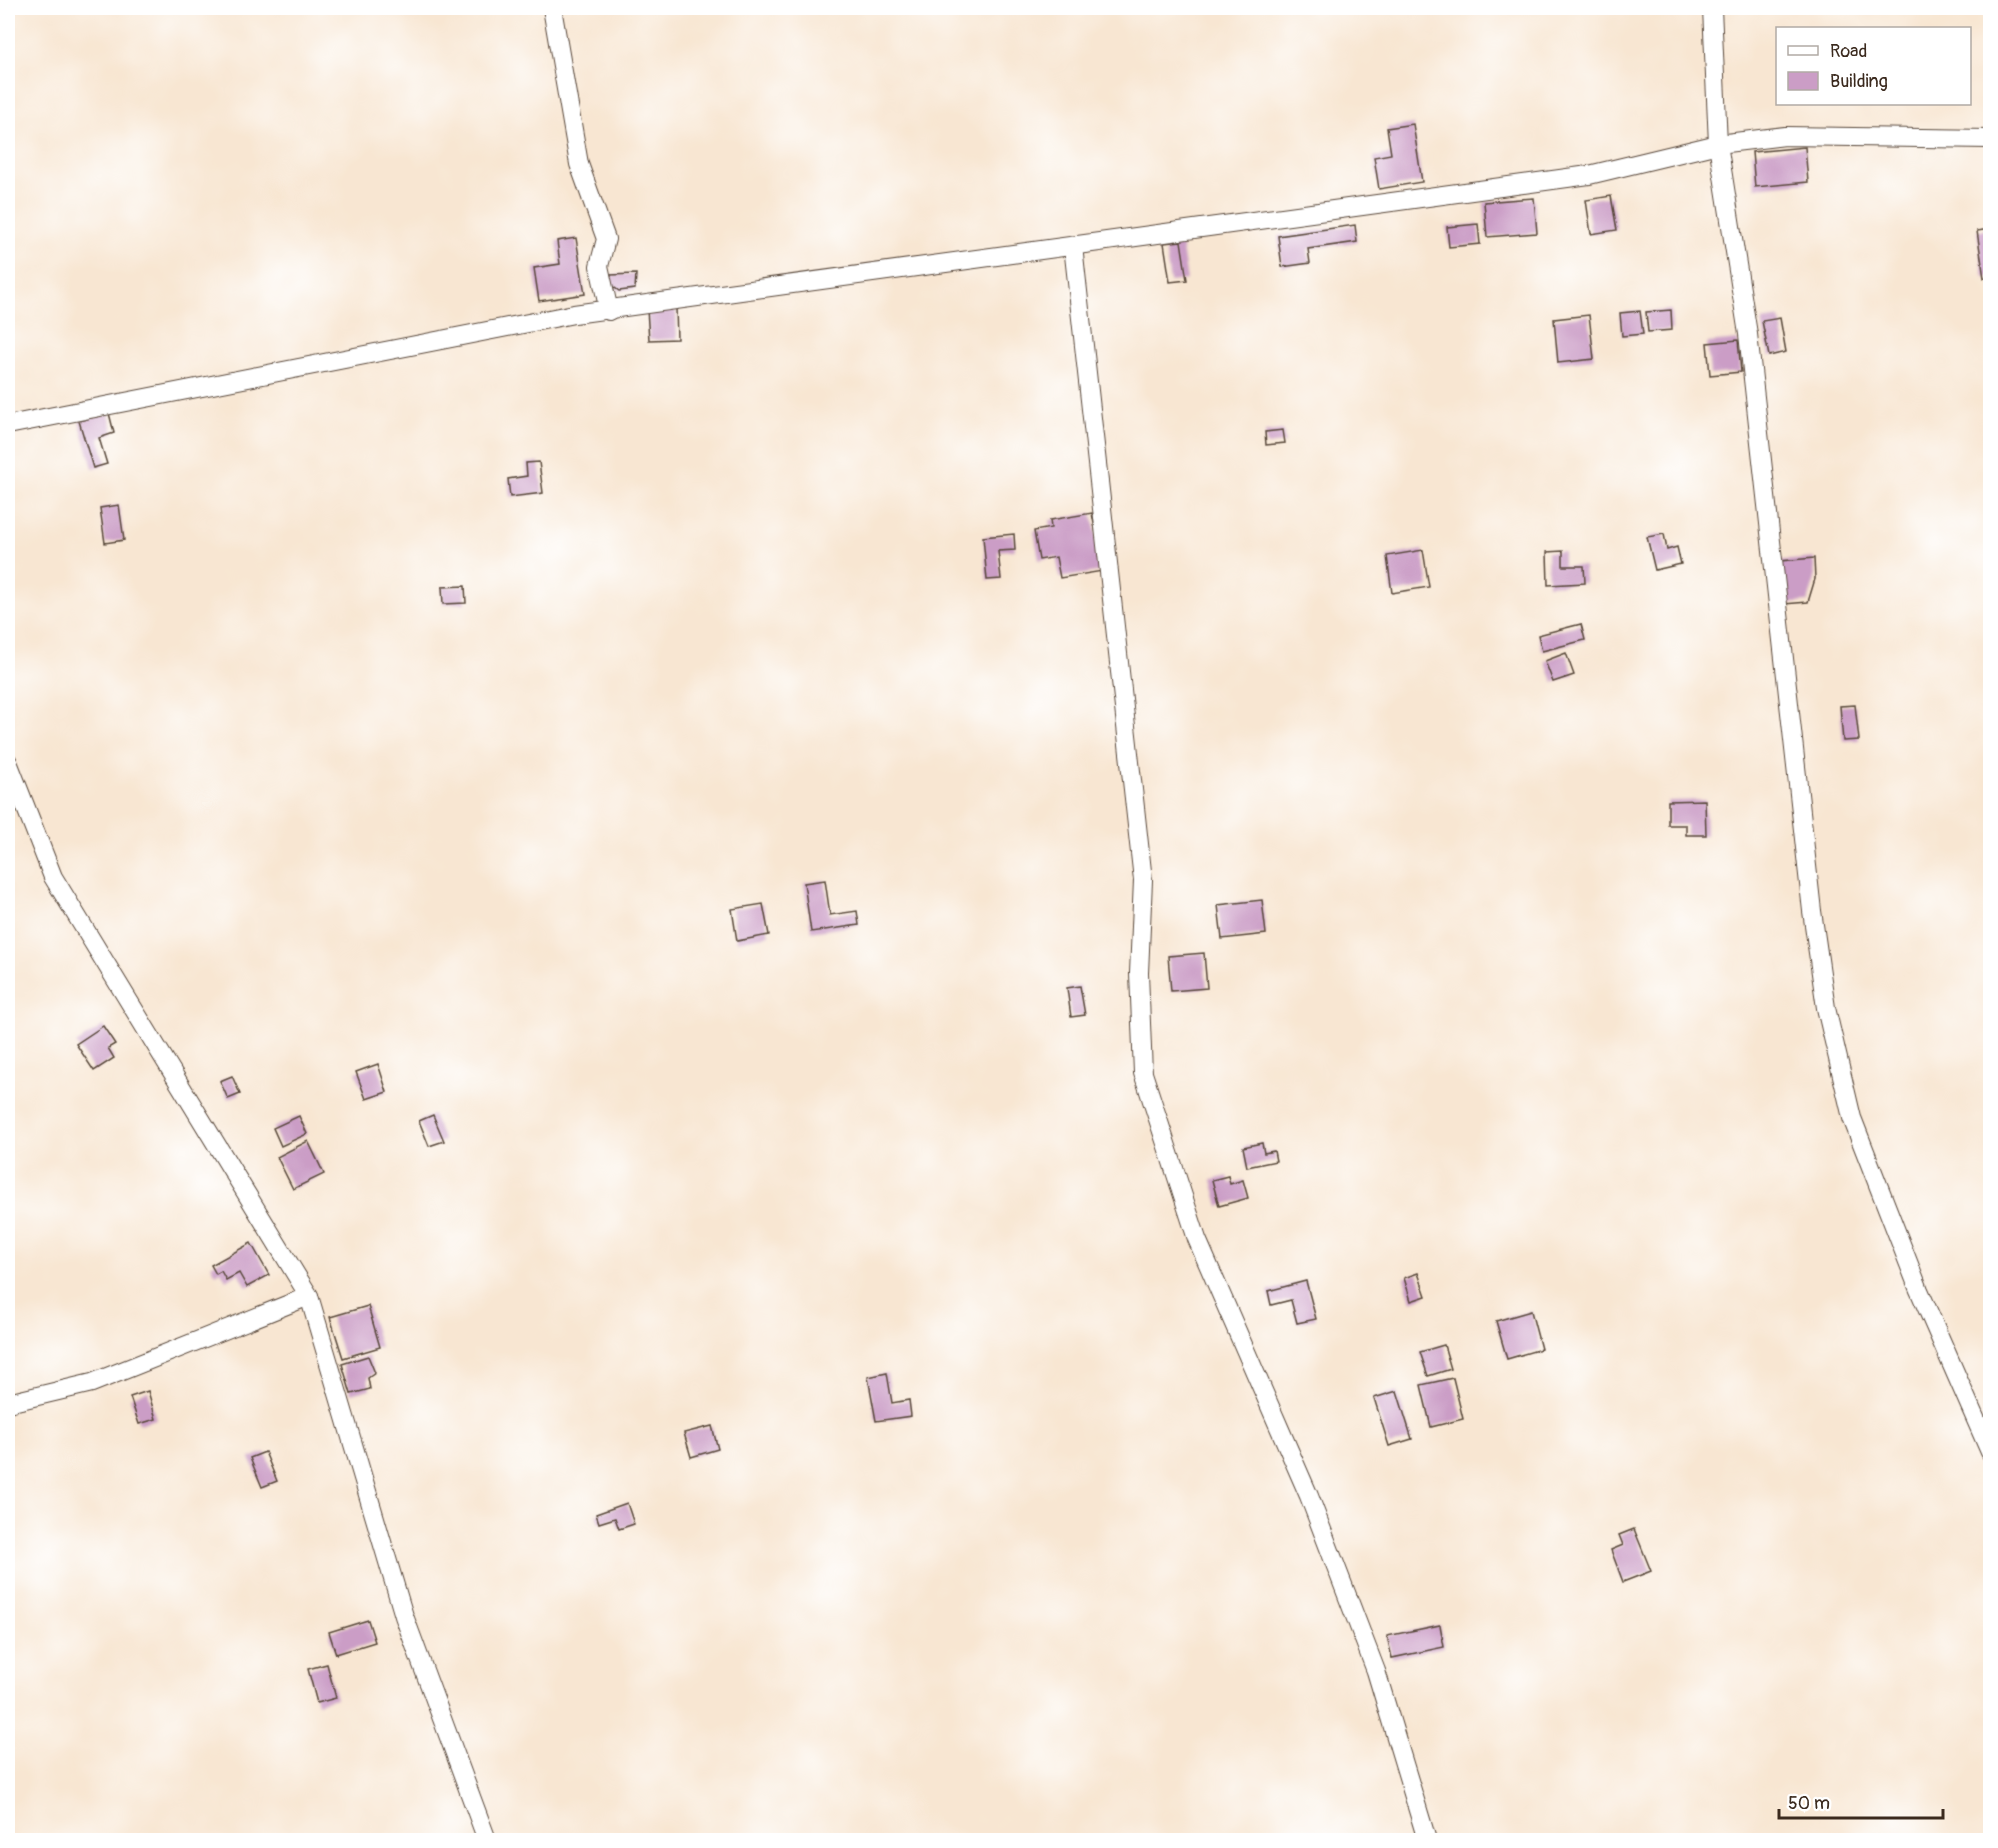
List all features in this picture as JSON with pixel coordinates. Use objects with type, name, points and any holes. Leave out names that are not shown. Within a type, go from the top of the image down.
[{"type":"street","points":[[552,8],[579,164],[606,239],[599,266],[609,311]]},
{"type":"street","points":[[1712,8],[1718,144],[1748,334],[1812,911],[1826,1008],[1852,1118],[1919,1290],[1990,1452]]},
{"type":"street","points":[[8,425],[574,314],[1589,176],[1718,144],[1785,136],[1990,139]]},
{"type":"street","points":[[1073,246],[1143,880],[1139,973],[1143,1073],[1197,1239],[1308,1496],[1376,1671],[1427,1840]]},
{"type":"street","points":[[8,762],[53,878],[309,1296],[404,1616],[487,1840]]},
{"type":"street","points":[[8,1403],[92,1383],[309,1296]]},
{"type":"building","points":[[1413,124],[1422,182],[1379,189],[1374,157],[1391,154],[1387,128]]},
{"type":"building","points":[[1805,147],[1808,182],[1755,187],[1752,152]]},
{"type":"building","points":[[1611,196],[1617,230],[1591,234],[1586,200]]},
{"type":"building","points":[[1534,198],[1537,233],[1487,237],[1484,202]]},
{"type":"building","points":[[1478,224],[1480,244],[1449,247],[1447,227]]},
{"type":"building","points":[[1355,225],[1357,242],[1308,249],[1310,263],[1282,267],[1278,236]]},
{"type":"building","points":[[1990,229],[1990,277],[1984,278],[1977,231]]},
{"type":"building","points":[[576,238],[585,294],[539,301],[534,268],[560,264],[557,241]]},
{"type":"building","points":[[1181,241],[1187,280],[1170,282],[1164,243]]},
{"type":"building","points":[[636,274],[635,289],[619,291],[611,285],[610,275]]},
{"type":"building","points":[[676,308],[677,339],[649,340],[647,309]]},
{"type":"building","points":[[1671,310],[1672,330],[1648,332],[1646,312]]},
{"type":"building","points":[[1640,311],[1643,334],[1622,336],[1620,313]]},
{"type":"building","points":[[1589,315],[1594,359],[1558,363],[1554,319]]},
{"type":"building","points":[[1780,318],[1786,352],[1769,356],[1762,321]]},
{"type":"building","points":[[1738,340],[1741,372],[1710,375],[1707,343]]},
{"type":"building","points":[[109,413],[114,433],[99,438],[107,464],[93,468],[79,421]]},
{"type":"building","points":[[1283,430],[1285,443],[1266,445],[1265,432]]},
{"type":"building","points":[[539,462],[543,493],[510,497],[508,479],[527,476],[526,463]]},
{"type":"building","points":[[119,505],[124,540],[105,543],[100,508]]},
{"type":"building","points":[[1092,513],[1103,571],[1060,578],[1056,557],[1039,560],[1034,531],[1051,528],[1050,520]]},
{"type":"building","points":[[1014,534],[1015,550],[998,551],[1001,579],[987,580],[983,537]]},
{"type":"building","points":[[1664,534],[1667,550],[1677,547],[1681,564],[1655,570],[1647,537]]},
{"type":"building","points":[[1423,550],[1429,587],[1392,593],[1387,556]]},
{"type":"building","points":[[1563,551],[1563,566],[1584,566],[1585,583],[1548,585],[1547,552]]},
{"type":"building","points":[[1814,558],[1815,579],[1808,602],[1784,604],[1780,561]]},
{"type":"building","points":[[465,586],[466,603],[443,604],[442,587]]},
{"type":"building","points":[[1581,624],[1585,640],[1542,651],[1538,635]]},
{"type":"building","points":[[1566,653],[1574,675],[1553,682],[1545,661]]},
{"type":"building","points":[[1855,705],[1859,740],[1843,741],[1840,706]]},
{"type":"building","points":[[1705,800],[1706,835],[1686,835],[1686,825],[1668,825],[1668,801]]},
{"type":"building","points":[[825,880],[830,915],[857,911],[859,925],[811,932],[804,883]]},
{"type":"building","points":[[1262,900],[1266,934],[1222,939],[1218,905]]},
{"type":"building","points":[[763,904],[769,935],[737,941],[732,909]]},
{"type":"building","points":[[1204,953],[1207,988],[1171,991],[1168,956]]},
{"type":"building","points":[[1080,986],[1085,1015],[1071,1017],[1067,988]]},
{"type":"building","points":[[103,1026],[115,1044],[108,1048],[114,1058],[94,1071],[76,1044]]},
{"type":"building","points":[[378,1064],[387,1092],[366,1099],[356,1072]]},
{"type":"building","points":[[232,1076],[240,1094],[228,1099],[220,1081]]},
{"type":"building","points":[[433,1115],[444,1141],[429,1146],[419,1121]]},
{"type":"building","points":[[299,1116],[307,1134],[281,1146],[273,1128]]},
{"type":"building","points":[[308,1141],[324,1174],[293,1189],[277,1157]]},
{"type":"building","points":[[1262,1143],[1264,1153],[1274,1151],[1276,1161],[1247,1167],[1243,1147]]},
{"type":"building","points":[[1228,1176],[1230,1184],[1243,1180],[1248,1198],[1219,1206],[1212,1180]]},
{"type":"building","points":[[251,1243],[269,1275],[247,1287],[239,1273],[226,1280],[221,1271],[216,1274],[211,1265]]},
{"type":"building","points":[[1418,1273],[1426,1296],[1411,1301],[1404,1278]]},
{"type":"building","points":[[1306,1281],[1316,1319],[1297,1323],[1291,1300],[1271,1305],[1268,1291]]},
{"type":"building","points":[[368,1306],[380,1347],[343,1358],[330,1317]]},
{"type":"building","points":[[1531,1311],[1541,1349],[1507,1359],[1496,1321]]},
{"type":"building","points":[[1444,1345],[1451,1369],[1428,1376],[1420,1352]]},
{"type":"building","points":[[368,1356],[375,1373],[368,1378],[370,1389],[351,1394],[342,1364]]},
{"type":"building","points":[[887,1373],[892,1403],[909,1400],[911,1416],[876,1421],[868,1377]]},
{"type":"building","points":[[1453,1378],[1463,1419],[1431,1427],[1421,1385]]},
{"type":"building","points":[[148,1391],[156,1419],[139,1424],[130,1397]]},
{"type":"building","points":[[1397,1391],[1412,1439],[1389,1446],[1374,1398]]},
{"type":"building","points":[[712,1426],[718,1449],[691,1457],[684,1433]]},
{"type":"building","points":[[265,1452],[277,1481],[262,1487],[250,1458]]},
{"type":"building","points":[[627,1503],[634,1524],[619,1529],[615,1518],[599,1523],[596,1514]]},
{"type":"building","points":[[1634,1529],[1651,1571],[1623,1582],[1611,1550],[1623,1545],[1619,1535]]},
{"type":"building","points":[[368,1620],[375,1642],[336,1654],[329,1632]]},
{"type":"building","points":[[1440,1625],[1444,1647],[1392,1658],[1387,1636]]},
{"type":"building","points":[[327,1664],[336,1698],[317,1703],[308,1669]]}]
